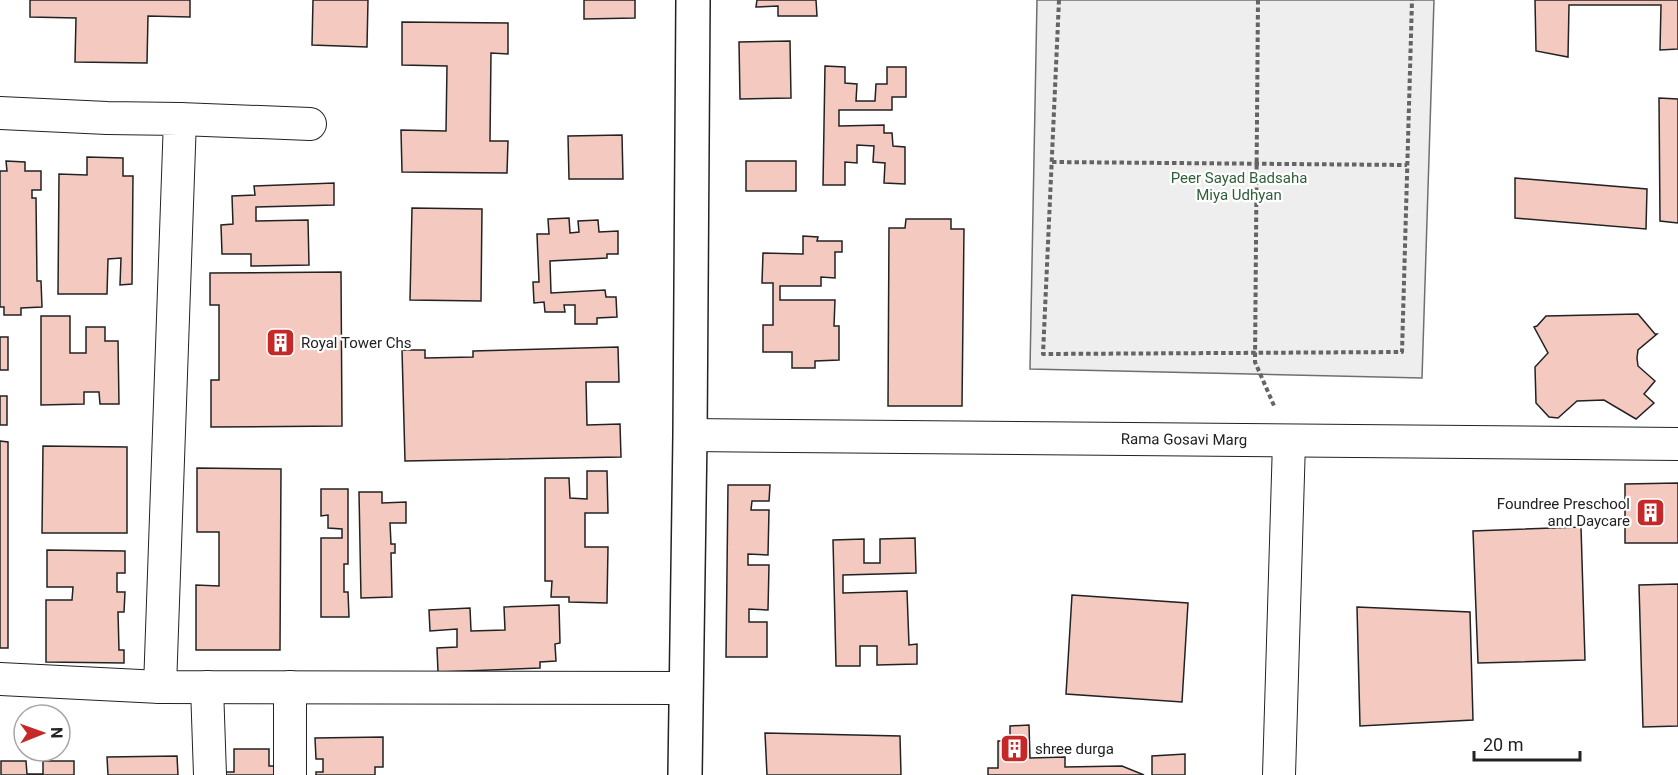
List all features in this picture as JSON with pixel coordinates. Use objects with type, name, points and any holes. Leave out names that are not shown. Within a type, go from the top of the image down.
[{"type":"street","points":[[685,775],[693,0]]},
{"type":"street","points":[[0,113],[310,124]]},
{"type":"street","points":[[160,687],[180,119]]},
{"type":"street","name":"Rama Gosavi Marg","points":[[690,435],[1678,444]]},
{"type":"street","points":[[1279,775],[1289,442]]},
{"type":"street","points":[[0,679],[160,687],[686,688]]},
{"type":"street","points":[[207,687],[210,775]]},
{"type":"street","points":[[290,687],[290,775]]},
{"type":"path","points":[[1059,0],[1043,354],[1402,352],[1412,0]]},
{"type":"path","points":[[1258,0],[1255,362],[1289,442]]},
{"type":"path","points":[[1052,162],[1407,165]]},
{"type":"green space","name":"Peer Sayad Badsaha Miya Udhyan","points":[[1037,0],[1434,0],[1422,378],[1030,369]]},
{"type":"building","points":[[30,0],[190,0],[190,17],[148,16],[147,63],[75,62],[76,18],[30,17]]},
{"type":"building","points":[[313,0],[368,0],[367,47],[312,45]]},
{"type":"building","points":[[584,0],[635,0],[635,18],[584,19]]},
{"type":"building","points":[[757,0],[816,0],[817,16],[778,16],[778,6],[756,7]]},
{"type":"building","points":[[1535,0],[1678,0],[1678,49],[1660,50],[1661,5],[1569,5],[1568,57],[1536,51]]},
{"type":"building","points":[[402,22],[508,23],[508,54],[491,53],[490,141],[508,141],[507,173],[402,172],[401,130],[446,131],[447,66],[402,65]]},
{"type":"building","points":[[790,41],[791,98],[740,99],[739,42]]},
{"type":"building","points":[[825,66],[845,67],[845,83],[857,84],[856,101],[875,101],[876,84],[887,84],[887,67],[906,67],[906,97],[892,97],[892,110],[839,110],[839,126],[884,125],[884,133],[892,133],[893,146],[905,147],[905,184],[884,183],[885,163],[873,162],[874,146],[857,145],[857,163],[845,162],[845,185],[823,185]]},
{"type":"building","points":[[1659,98],[1678,99],[1678,223],[1660,221]]},
{"type":"building","points":[[622,135],[623,179],[569,179],[568,136]]},
{"type":"building","points":[[87,157],[123,158],[123,176],[133,176],[132,284],[120,285],[121,258],[108,259],[107,294],[58,294],[59,174],[87,175]]},
{"type":"building","points":[[6,161],[25,162],[25,171],[41,171],[41,190],[32,190],[32,198],[36,198],[37,281],[41,281],[42,307],[21,308],[21,315],[4,315],[4,307],[0,307],[0,171],[7,171]]},
{"type":"building","points":[[746,161],[796,161],[796,191],[746,191]]},
{"type":"building","points":[[1515,178],[1647,189],[1646,229],[1515,218]]},
{"type":"building","points":[[334,183],[334,205],[256,207],[256,221],[308,220],[309,265],[251,266],[251,254],[222,254],[221,225],[233,224],[232,196],[255,195],[254,186]]},
{"type":"building","points":[[412,208],[482,209],[481,301],[410,300]]},
{"type":"building","points":[[569,218],[570,233],[579,232],[578,221],[598,220],[599,232],[618,231],[618,254],[607,254],[607,258],[550,261],[551,293],[605,290],[606,297],[616,297],[617,317],[597,318],[597,324],[575,324],[575,305],[564,305],[565,312],[545,312],[544,302],[534,303],[533,282],[539,282],[537,234],[549,234],[548,219]]},
{"type":"building","points":[[906,219],[951,219],[951,229],[964,229],[962,406],[888,406],[889,228],[905,228]]},
{"type":"building","points":[[803,236],[818,237],[817,241],[842,241],[842,252],[835,252],[835,278],[821,277],[821,286],[780,286],[780,300],[835,300],[834,326],[839,326],[839,360],[815,361],[815,368],[792,368],[792,352],[763,352],[763,325],[773,325],[773,283],[762,283],[763,253],[803,254]]},
{"type":"building","name":"Royal Tower Chs","points":[[341,272],[342,426],[211,427],[211,380],[219,380],[219,305],[210,305],[210,273]]},
{"type":"building","points":[[1638,314],[1657,334],[1638,350],[1637,358],[1638,366],[1655,381],[1644,394],[1654,403],[1636,419],[1604,400],[1577,401],[1558,418],[1549,417],[1536,403],[1535,367],[1548,353],[1534,327],[1546,316]]},
{"type":"building","points":[[41,316],[70,316],[70,353],[86,353],[86,327],[105,327],[105,341],[118,341],[119,404],[100,404],[99,392],[84,392],[84,404],[41,405]]},
{"type":"building","points":[[0,337],[8,337],[8,370],[0,370]]},
{"type":"building","points":[[618,347],[619,382],[586,382],[587,425],[620,424],[621,457],[405,461],[402,350],[425,350],[425,358],[473,357],[473,351]]},
{"type":"building","points":[[0,396],[7,396],[7,425],[0,425]]},
{"type":"building","points":[[0,441],[8,442],[8,648],[0,648]]},
{"type":"building","points":[[43,446],[127,447],[127,533],[42,533]]},
{"type":"building","points":[[197,468],[281,469],[280,650],[196,650],[196,585],[219,586],[219,532],[197,532]]},
{"type":"building","points":[[587,471],[607,471],[608,513],[585,513],[585,547],[608,547],[607,603],[569,602],[569,597],[551,597],[552,581],[545,581],[545,478],[569,478],[570,498],[587,499]]},
{"type":"building","name":"Foundree Preschool and Daycare","points":[[1678,483],[1678,543],[1625,543],[1625,484]]},
{"type":"building","points":[[728,485],[770,485],[769,501],[752,501],[751,510],[769,510],[768,555],[748,554],[748,565],[769,565],[768,610],[749,609],[749,622],[767,622],[767,657],[726,657]]},
{"type":"building","points":[[321,489],[348,489],[348,564],[344,564],[344,592],[348,592],[349,617],[321,617],[321,538],[342,538],[342,529],[328,528],[328,515],[321,516]]},
{"type":"building","points":[[359,492],[382,492],[382,503],[406,502],[406,523],[390,523],[391,544],[395,544],[395,553],[391,553],[392,597],[361,598]]},
{"type":"building","points":[[1581,527],[1585,660],[1478,663],[1473,531]]},
{"type":"building","points":[[915,538],[916,573],[843,575],[843,593],[907,591],[909,645],[917,644],[917,664],[877,665],[877,646],[860,646],[860,666],[836,666],[833,540],[864,539],[864,563],[880,563],[880,539]]},
{"type":"building","points":[[47,550],[125,551],[125,573],[117,573],[117,592],[125,592],[124,612],[118,612],[119,650],[124,650],[124,663],[46,662],[46,600],[72,600],[73,587],[47,587]]},
{"type":"building","points":[[1678,584],[1678,726],[1643,727],[1639,585]]},
{"type":"building","points":[[1072,595],[1188,603],[1182,702],[1066,694]]},
{"type":"building","points":[[559,605],[560,643],[555,644],[556,661],[540,662],[540,668],[438,672],[437,648],[457,647],[457,629],[430,631],[429,610],[470,608],[471,631],[505,630],[504,607]]},
{"type":"building","points":[[1357,607],[1470,612],[1473,720],[1360,726]]},
{"type":"building","name":"shree durga","points":[[1029,725],[1030,758],[1065,757],[1065,767],[1122,766],[1144,775],[988,775],[988,768],[998,768],[998,741],[1010,741],[1010,726]]},
{"type":"building","points":[[765,733],[900,736],[901,775],[767,775]]},
{"type":"building","points":[[383,737],[383,767],[375,767],[375,775],[316,775],[316,772],[323,772],[323,759],[316,759],[315,738]]},
{"type":"building","points":[[234,749],[269,749],[269,766],[282,766],[282,775],[225,775],[225,772],[234,772]]},
{"type":"building","name":"shree durga","points":[[1185,754],[1185,775],[1152,775],[1152,756]]},
{"type":"building","points":[[177,756],[178,775],[108,775],[107,757]]},
{"type":"building","points":[[1,761],[26,763],[27,774],[43,774],[43,763],[72,763],[74,761],[74,775],[1,775]]},
{"type":"place","name":"Royal Tower Chs","points":[[280,343]]},
{"type":"place","name":"Foundree Preschool and Daycare","points":[[1651,513]]},
{"type":"place","name":"shree durga","points":[[1014,749]]}]
